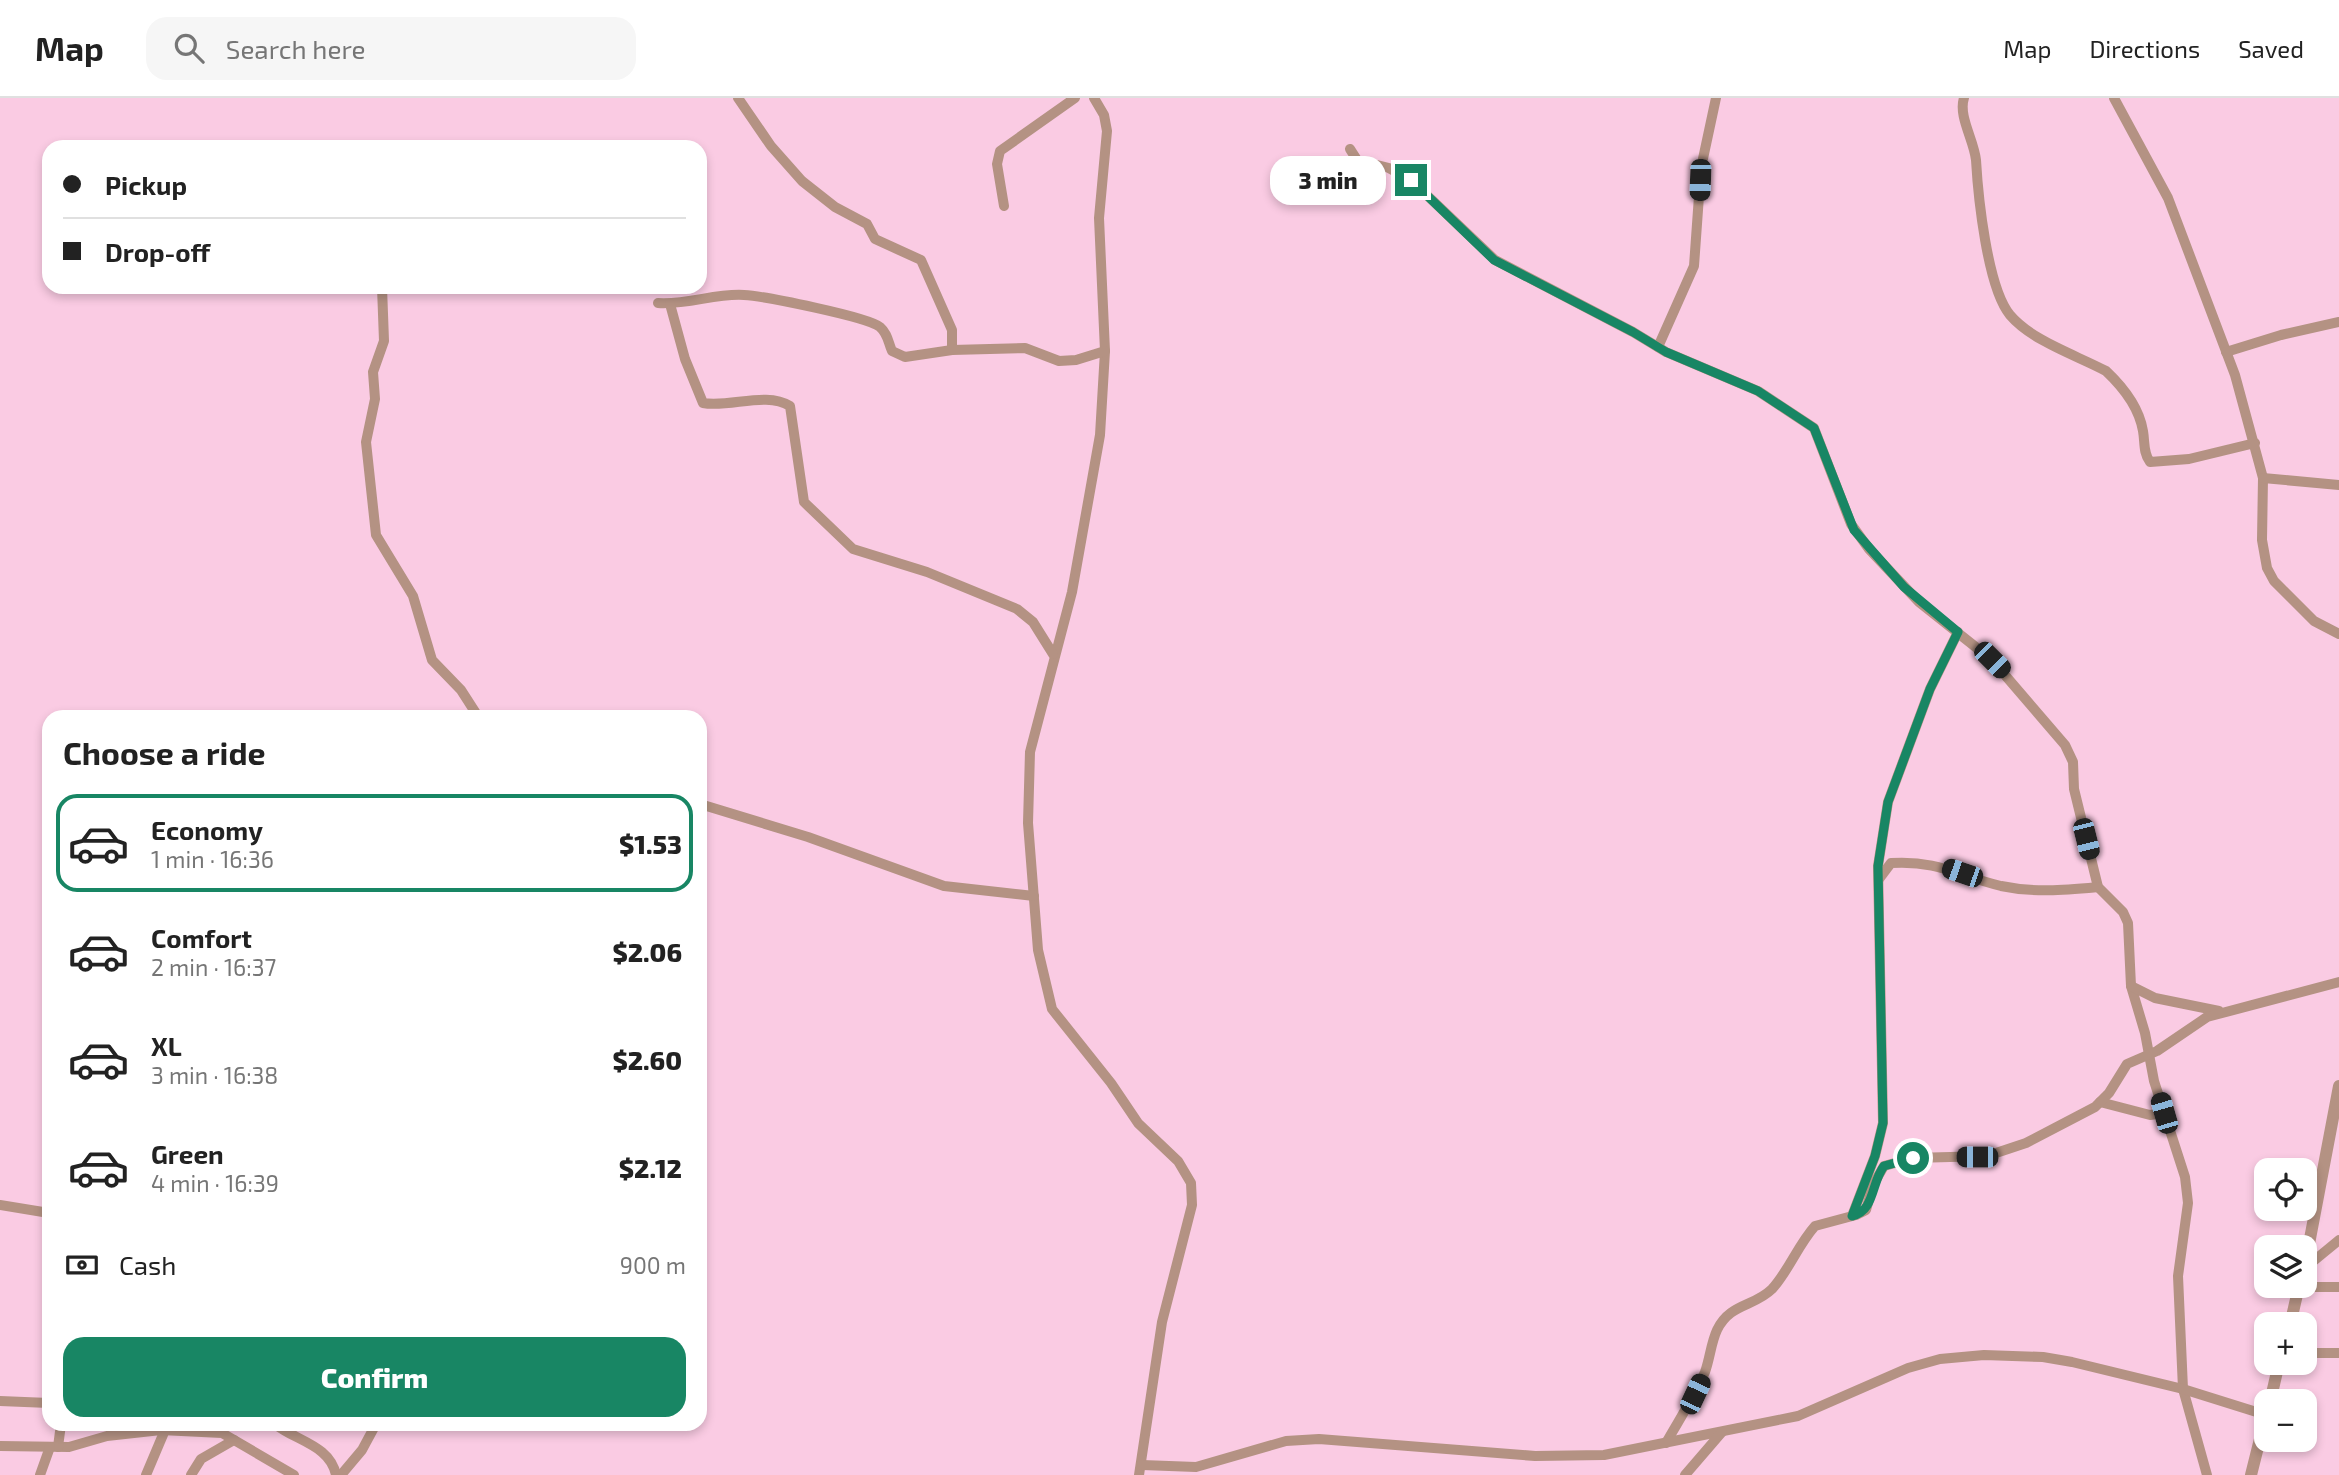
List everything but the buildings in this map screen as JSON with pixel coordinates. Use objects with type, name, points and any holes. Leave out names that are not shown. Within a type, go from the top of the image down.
[{"type":"street","points":[[738,98],[764,137],[802,181],[835,207],[867,223],[873,238],[921,260],[952,330],[952,350]]},
{"type":"street","points":[[1004,206],[997,164],[1000,151],[1075,98]]},
{"type":"street","points":[[1094,98],[1104,114],[1107,131],[1099,218],[1105,351],[1100,435],[1072,592],[1053,654],[1046,699],[1030,752],[1028,812],[1038,950],[1052,1009],[1111,1083],[1138,1123],[1178,1161],[1191,1183],[1192,1205],[1162,1322],[1140,1470],[1196,1467],[1286,1441],[1320,1439],[1559,1457],[1604,1454],[1806,1413],[1884,1376],[1940,1359],[1961,1356],[2043,1357],[2183,1389],[2254,1411]]},
{"type":"street","points":[[1658,347],[1694,266],[1701,167],[1716,98]]},
{"type":"street","points":[[2113,98],[2162,184],[2226,352],[2255,443],[2263,478],[2262,540],[2267,568],[2274,581],[2314,621],[2339,634]]},
{"type":"street","points":[[1961,102],[1975,148],[1982,226],[2002,300],[2011,316],[2028,330],[2106,371],[2114,379],[2139,413],[2146,456],[2150,463],[2189,459],[2255,443]]},
{"type":"street","points":[[1350,149],[1357,160],[1389,168],[1418,185],[1452,222],[1494,260],[1696,367],[1748,387],[1814,428],[1854,530],[1904,587],[2005,672],[2068,750],[2098,887],[2126,917],[2131,986],[2187,1191],[2178,1276],[2183,1389],[2207,1475]]},
{"type":"street","points":[[382,294],[384,341],[373,372],[374,400],[366,442],[376,535],[414,596],[432,660],[461,690],[474,710]]},
{"type":"street","points":[[1053,654],[1033,622],[1017,609],[928,572],[848,546],[832,527],[804,502],[790,406],[783,402],[756,401],[703,403],[664,303],[733,295],[756,297],[875,324],[887,334],[892,351],[905,357],[952,350],[1025,348],[1059,361],[1076,360],[1105,351]]},
{"type":"street","points":[[2226,352],[2281,335],[2339,322]]},
{"type":"street","points":[[2263,478],[2339,485]]},
{"type":"street","points":[[1852,1216],[1875,1156],[1883,1123],[1880,1086],[1878,879],[1883,825],[1888,802],[1930,689],[1958,632]]},
{"type":"street","points":[[707,806],[808,837],[944,886],[1034,896]]},
{"type":"street","points":[[1878,879],[1891,863],[1921,862],[2014,888],[2053,891],[2098,887]]},
{"type":"street","points":[[1665,1443],[1695,1394],[1709,1362],[1717,1330],[1724,1320],[1738,1306],[1761,1297],[1773,1287],[1815,1226],[1866,1210],[1878,1173],[1891,1163],[1997,1153],[2049,1132],[2101,1102],[2127,1063],[2149,1054],[2220,1011],[2302,994],[2339,982]]},
{"type":"street","points":[[2131,986],[2155,998],[2220,1011]]},
{"type":"street","points":[[2311,1235],[2339,1086]]},
{"type":"street","points":[[2101,1102],[2150,1115],[2164,1113]]},
{"type":"street","points":[[0,1205],[42,1212]]},
{"type":"street","points":[[2317,1257],[2339,1240]]},
{"type":"street","points":[[2317,1287],[2339,1287]]},
{"type":"street","points":[[2317,1353],[2339,1353]]},
{"type":"street","points":[[0,1401],[42,1403]]},
{"type":"street","points":[[40,1475],[59,1431]]},
{"type":"street","points":[[0,1446],[80,1445],[107,1436],[155,1431]]},
{"type":"street","points":[[146,1475],[165,1431]]},
{"type":"street","points":[[227,1431],[234,1440],[294,1475]]},
{"type":"street","points":[[291,1431],[321,1451],[339,1475],[362,1450],[372,1431]]},
{"type":"street","points":[[1685,1475],[1721,1432]]},
{"type":"street","points":[[191,1475],[201,1459],[234,1440]]},
{"type":"street","points":[[2251,1475],[2257,1452]]},
{"type":"route","points":[[1411,180],[1494,260],[1696,367],[1758,391],[1814,428],[1821,440],[1854,530],[1868,549],[1919,602],[1958,632],[1930,689],[1888,802],[1883,825],[1878,866],[1880,1086],[1883,1123],[1875,1156],[1852,1216],[1866,1210],[1873,1185],[1884,1166],[1913,1158]]}]
